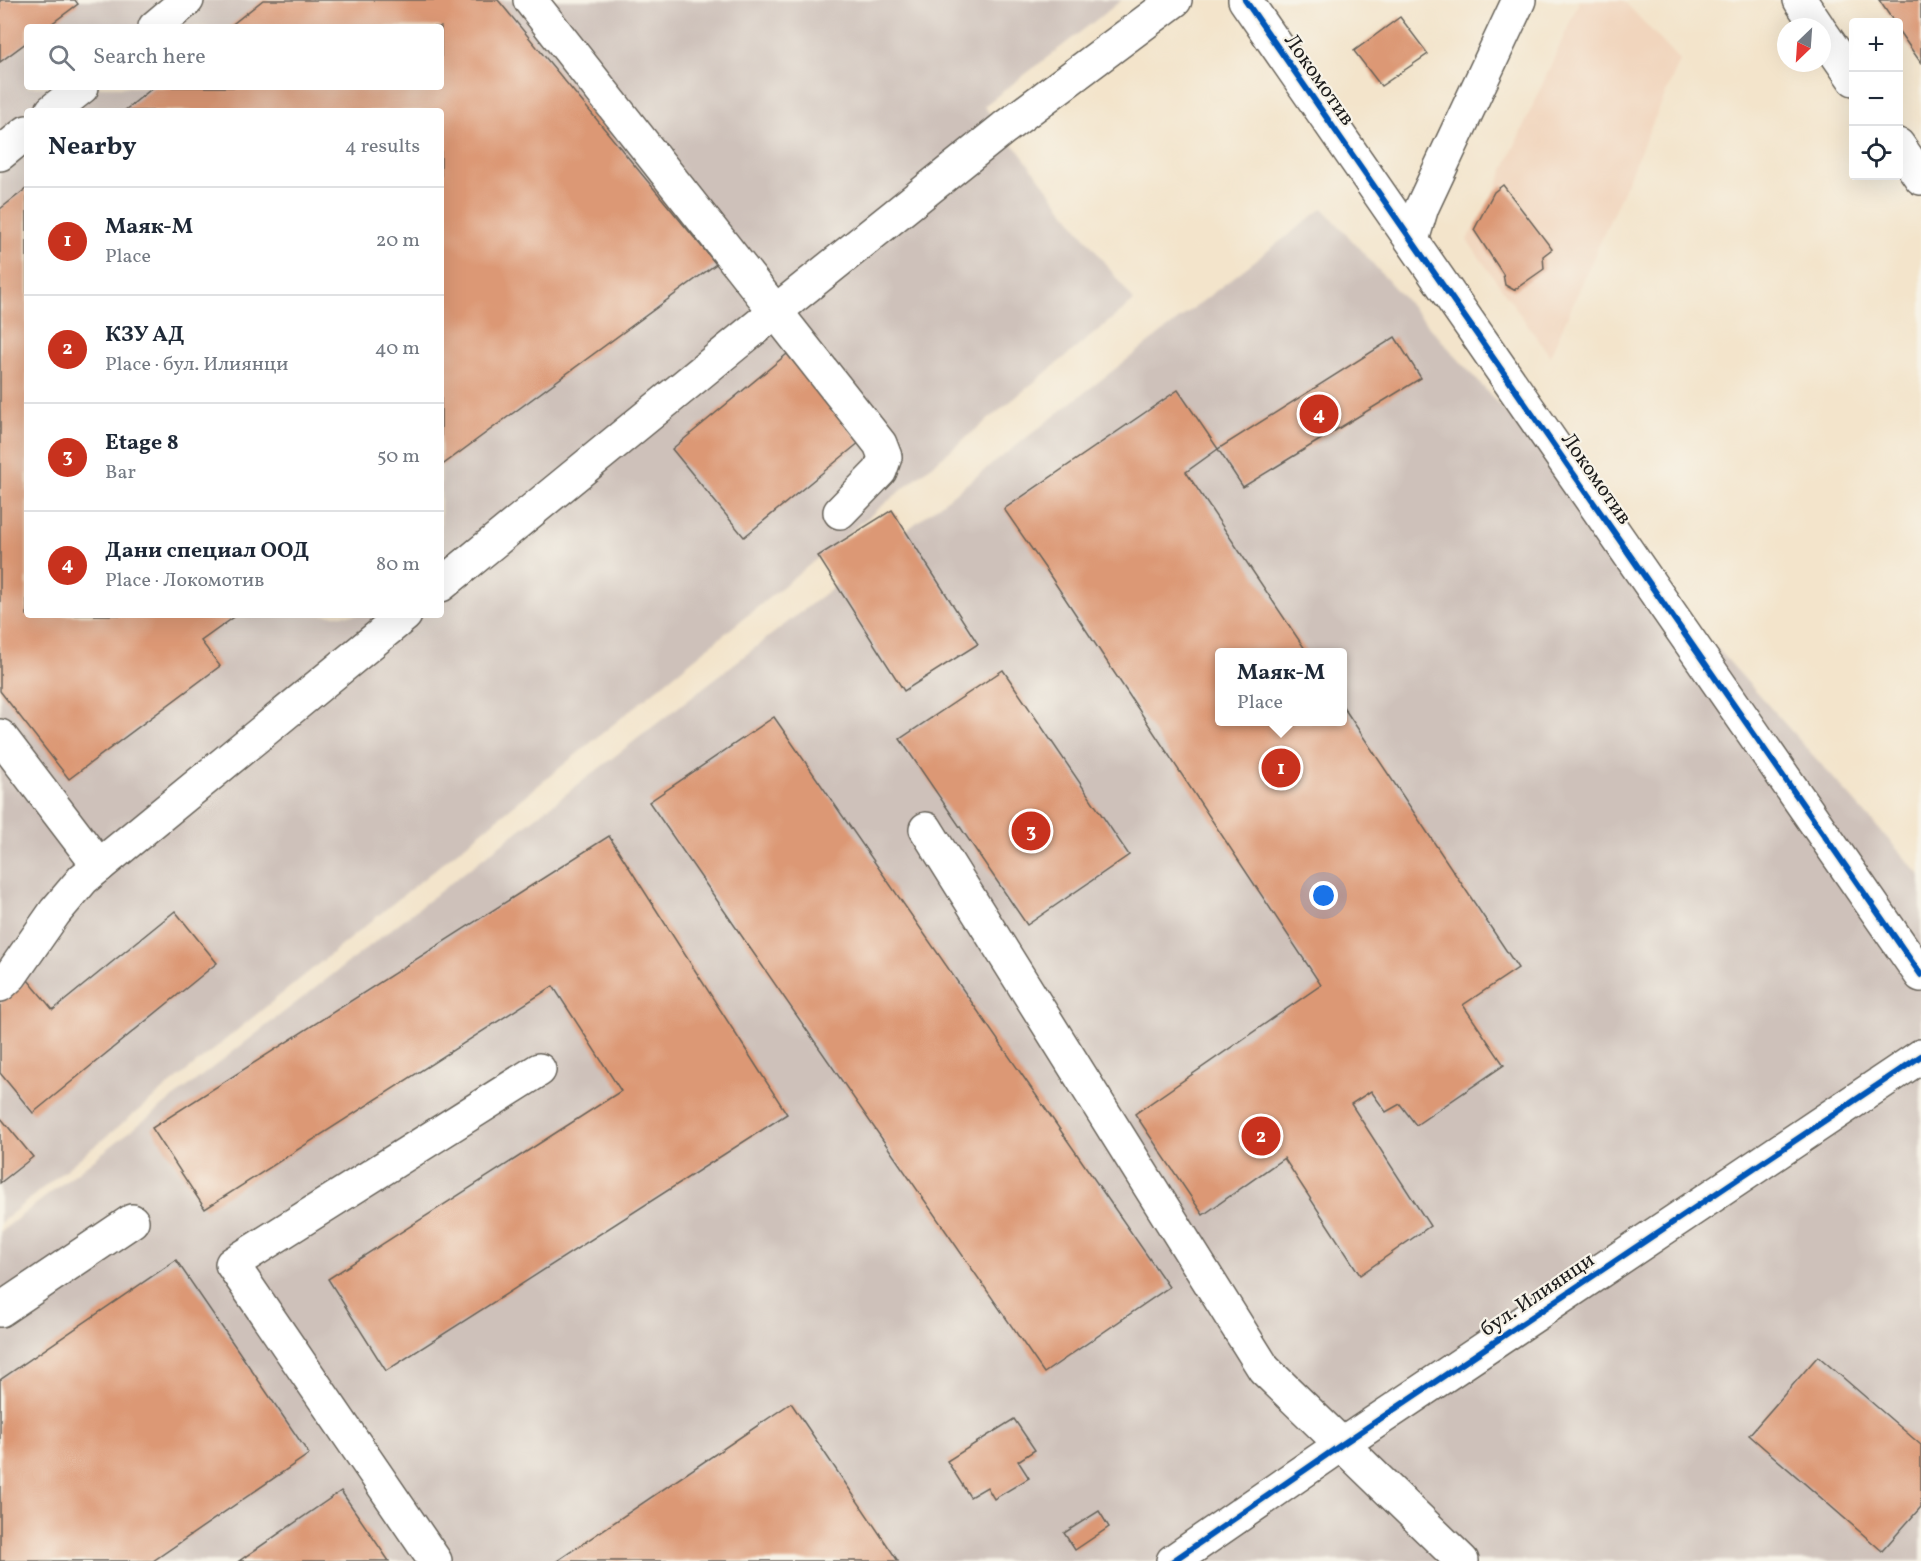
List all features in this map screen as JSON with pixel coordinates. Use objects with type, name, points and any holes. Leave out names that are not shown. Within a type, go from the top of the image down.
[{"type":"street","points":[[159,24],[188,0]]},
{"type":"street","points":[[530,0],[880,444],[885,457],[880,471],[840,512]]},
{"type":"street","points":[[444,583],[1004,128],[1175,0]]},
{"type":"street","name":"Локомотив","points":[[1245,0],[1921,975]]},
{"type":"street","points":[[1412,240],[1422,207],[1519,0]]},
{"type":"street","points":[[1800,0],[1812,18]]},
{"type":"street","points":[[1831,46],[1849,72]]},
{"type":"street","points":[[56,108],[78,90]]},
{"type":"street","points":[[0,154],[24,134]]},
{"type":"street","points":[[1903,151],[1921,178]]},
{"type":"street","points":[[0,985],[11,975],[55,912],[83,879],[401,618]]},
{"type":"street","points":[[0,736],[99,866]]},
{"type":"street","points":[[926,829],[1264,1369],[1462,1561]]},
{"type":"street","name":"бул. Илиянци","points":[[1173,1561],[1341,1445],[1921,1056]]},
{"type":"street","points":[[435,1561],[232,1264],[539,1070]]},
{"type":"street","points":[[0,1310],[132,1221]]},
{"type":"shaded area","points":[[0,0],[1122,0],[984,106],[1134,301],[0,1223]]},
{"type":"shaded area","points":[[1580,0],[1623,0],[1680,61],[1550,356],[1467,240],[1494,192]]},
{"type":"shaded area","points":[[1323,208],[1921,876],[1921,1561],[0,1561],[0,1232]]},
{"type":"building","points":[[0,0],[75,0],[78,4],[51,24],[24,24],[24,44],[0,62]]},
{"type":"building","points":[[263,0],[498,0],[716,264],[444,464],[444,108],[128,108],[150,90],[444,90],[444,24],[233,24]]},
{"type":"building","points":[[1879,0],[1921,0],[1921,63],[1903,37],[1903,18],[1891,18]]},
{"type":"building","points":[[1400,17],[1428,54],[1381,86],[1354,51]]},
{"type":"building","points":[[1503,185],[1552,249],[1543,256],[1544,269],[1514,290],[1505,285],[1503,274],[1474,230],[1494,192]]},
{"type":"building","points":[[24,190],[24,618],[233,618],[201,641],[220,666],[69,779],[0,691],[0,209]]},
{"type":"building","points":[[1395,337],[1421,378],[1243,487],[1218,449]]},
{"type":"building","points":[[787,354],[860,442],[744,537],[672,449]]},
{"type":"building","points":[[1178,390],[1218,449],[1186,472],[1304,648],[1215,648],[1215,726],[1347,726],[1347,712],[1518,968],[1463,1005],[1504,1065],[1416,1125],[1400,1104],[1386,1112],[1371,1091],[1351,1104],[1430,1226],[1360,1275],[1284,1158],[1203,1215],[1135,1114],[1321,985],[1004,509]]},
{"type":"building","points":[[892,510],[978,644],[904,691],[818,556]]},
{"type":"building","points":[[1003,670],[1129,855],[1027,925],[900,739]]},
{"type":"building","points":[[774,717],[1169,1287],[1044,1373],[649,802]]},
{"type":"building","points":[[609,836],[787,1114],[386,1371],[328,1279],[621,1091],[553,986],[205,1209],[152,1128]]},
{"type":"building","points":[[175,911],[217,963],[33,1113],[0,1073],[0,1003],[28,980],[53,1010]]},
{"type":"building","points":[[0,1117],[33,1157],[0,1183]]},
{"type":"building","points":[[176,1260],[309,1454],[153,1561],[0,1561],[0,1380]]},
{"type":"building","points":[[1818,1356],[1921,1445],[1921,1507],[1882,1551],[1749,1435]]},
{"type":"building","points":[[791,1403],[898,1561],[557,1561]]},
{"type":"building","points":[[1014,1419],[1035,1450],[1018,1461],[1029,1478],[994,1499],[987,1487],[970,1497],[947,1461]]},
{"type":"building","points":[[341,1491],[389,1561],[239,1561]]},
{"type":"building","points":[[1099,1511],[1109,1527],[1075,1550],[1064,1533]]},
{"type":"cycle path","points":[[1245,0],[1921,975]]},
{"type":"cycle path","points":[[1173,1561],[1341,1445],[1921,1056]]},
{"type":"place","name":"Дани специал ООД","points":[[1319,414]]},
{"type":"place","name":"Маяк-М","points":[[1281,768]]},
{"type":"place","name":"Etage 8","points":[[1031,831]]},
{"type":"place","name":"КЗУ АД","points":[[1261,1136]]}]
